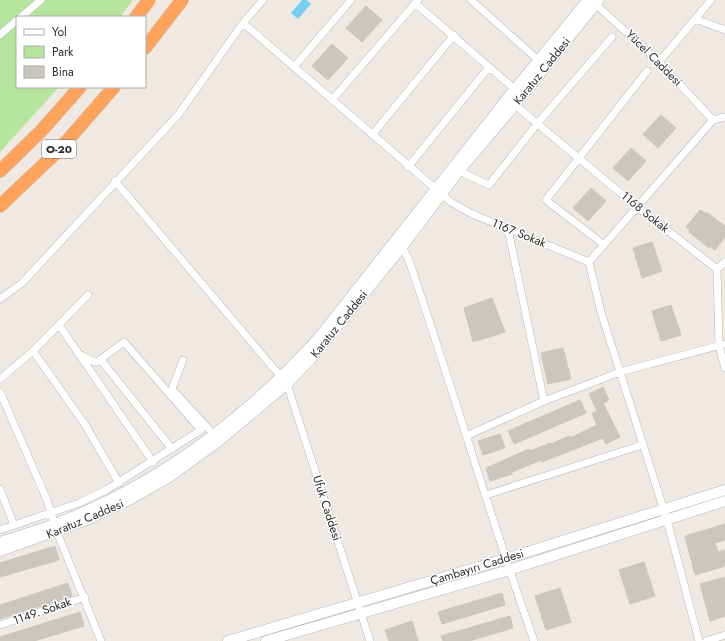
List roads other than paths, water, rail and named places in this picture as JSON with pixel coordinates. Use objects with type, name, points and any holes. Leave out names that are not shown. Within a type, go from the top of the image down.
[{"type":"highway","points":[[137,16],[149,0]]},
{"type":"highway","points":[[146,47],[182,0]]},
{"type":"highway","name":"O-20","points":[[0,171],[42,130],[79,88]]},
{"type":"highway","name":"O-20","points":[[0,206],[60,149],[113,88]]},
{"type":"street","points":[[22,16],[41,0]]},
{"type":"street","points":[[0,298],[22,283],[115,181],[178,115],[243,23],[263,0]]},
{"type":"street","points":[[294,67],[351,0]]},
{"type":"street","points":[[471,0],[538,60]]},
{"type":"street","points":[[659,62],[711,0]]},
{"type":"street","points":[[332,100],[417,1],[518,93]]},
{"type":"street","name":"Karatuz Caddesi","points":[[438,191],[459,171],[515,105],[518,93],[538,60],[593,1]]},
{"type":"street","name":"Karatuz Caddesi","points":[[0,551],[56,528],[89,519],[131,499],[168,478],[284,380],[310,360],[402,247],[438,191],[593,1]]},
{"type":"street","name":"Yücel Caddesi","points":[[593,1],[659,62],[713,120]]},
{"type":"street","points":[[695,19],[725,30]]},
{"type":"street","points":[[0,35],[16,21]]},
{"type":"street","name":"1167 Sokak","points":[[243,23],[451,202],[472,214],[589,262]]},
{"type":"street","points":[[372,135],[454,35]]},
{"type":"street","points":[[459,171],[488,184],[537,124],[612,37]]},
{"type":"street","points":[[408,166],[489,67]]},
{"type":"street","points":[[603,244],[546,200],[647,71]]},
{"type":"street","name":"1168 Sokak","points":[[515,105],[636,206],[717,269]]},
{"type":"street","points":[[698,641],[667,520],[601,312],[589,262],[636,206],[713,120],[725,117]]},
{"type":"street","points":[[115,181],[284,380],[438,191]]},
{"type":"street","points":[[508,229],[544,401]]},
{"type":"street","points":[[402,247],[408,258],[443,357],[505,560],[534,641]]},
{"type":"street","points":[[725,262],[717,269],[725,368]]},
{"type":"street","points":[[0,379],[33,351],[88,294]]},
{"type":"street","points":[[59,325],[153,462]]},
{"type":"street","points":[[0,530],[79,503],[119,483],[201,430],[124,342],[101,360],[92,362],[85,355],[79,354]]},
{"type":"street","points":[[466,436],[544,401],[620,372],[722,345]]},
{"type":"street","points":[[33,351],[84,423],[119,483]]},
{"type":"street","points":[[101,360],[172,449]]},
{"type":"street","points":[[183,360],[172,389],[217,438]]},
{"type":"street","name":"Ufuk Caddesi","points":[[284,380],[370,641]]},
{"type":"street","points":[[0,392],[51,512],[101,641]]},
{"type":"street","points":[[486,495],[642,445]]},
{"type":"street","points":[[0,490],[14,525]]},
{"type":"street","name":"Çambayırı Caddesi","points":[[228,641],[505,560],[725,490]]},
{"type":"street","name":"Çambayırı Caddesi","points":[[266,641],[509,570],[725,501]]},
{"type":"street","points":[[0,542],[56,528]]},
{"type":"street","name":"1149. Sokak","points":[[0,625],[84,597]]},
{"type":"street","points":[[706,641],[725,635]]},
{"type":"water","points":[[302,0],[306,0],[311,4],[298,19],[291,13]]}]
